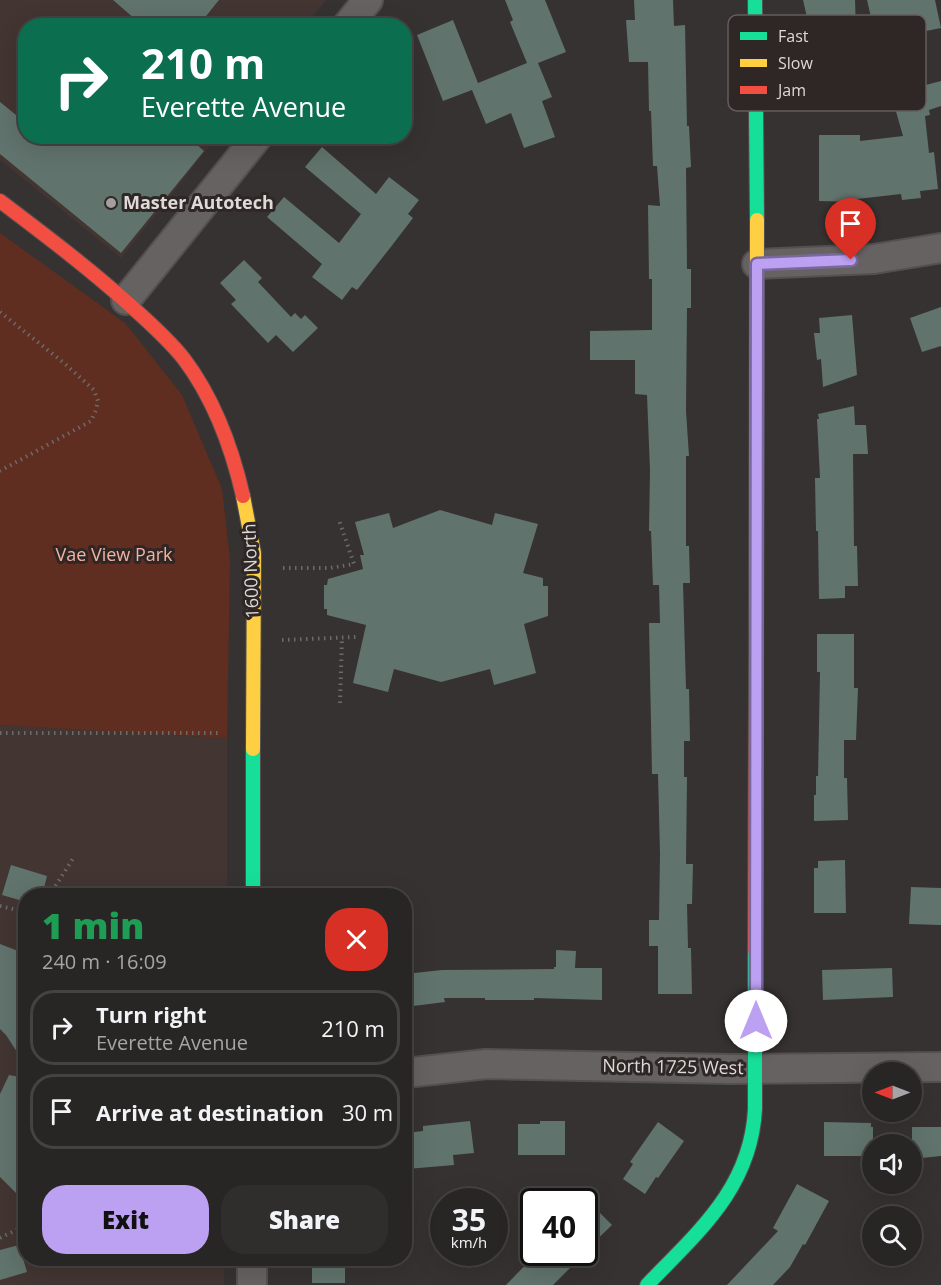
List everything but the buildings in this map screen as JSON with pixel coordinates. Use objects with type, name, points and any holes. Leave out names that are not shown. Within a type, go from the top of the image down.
[{"type":"street","points":[[353,18],[368,0]]},
{"type":"street","points":[[755,0],[755,15]]},
{"type":"street","points":[[647,1285],[705,1225],[738,1179],[753,1135],[756,1068],[756,111]]},
{"type":"street","points":[[126,300],[252,144]]},
{"type":"street","name":"1600 North","points":[[0,201],[126,300],[184,359],[208,398],[229,442],[247,505],[254,553],[253,888]]},
{"type":"street","points":[[757,264],[874,259],[941,248]]},
{"type":"street","name":"North 1725 West","points":[[412,1072],[486,1064],[756,1068],[941,1067]]},
{"type":"street","points":[[252,1266],[252,1285]]},
{"type":"path","points":[[0,312],[79,376],[94,390],[98,401],[91,421],[0,471]]},
{"type":"path","points":[[283,568],[330,568],[354,564],[339,520]]},
{"type":"path","points":[[282,640],[356,637]]},
{"type":"path","points":[[340,703],[342,638]]},
{"type":"path","points":[[0,733],[222,733]]},
{"type":"path","points":[[54,888],[74,857]]},
{"type":"path","points":[[0,906],[18,910]]},
{"type":"path","points":[[0,1238],[18,1229]]},
{"type":"shaded area","points":[[0,0],[326,0],[312,18],[18,18],[18,144],[211,144],[121,258],[0,160]]},
{"type":"shaded area","points":[[0,725],[227,738],[227,888],[18,888],[18,1266],[224,1266],[224,1285],[0,1285]]},
{"type":"green space","name":"Vae View Park","points":[[0,233],[125,323],[182,395],[222,489],[230,559],[227,738],[0,725]]},
{"type":"traffic: fast","points":[[755,0],[755,15]]},
{"type":"traffic: fast","points":[[756,111],[757,220]]},
{"type":"traffic: fast","points":[[253,749],[253,888]]},
{"type":"traffic: fast","points":[[647,1285],[703,1227],[719,1207],[744,1162],[755,1109],[755,950]]},
{"type":"traffic: slow","points":[[756,692],[757,220]]},
{"type":"traffic: slow","points":[[243,496],[254,553],[253,749]]},
{"type":"traffic: jam","points":[[0,201],[116,293],[159,332],[184,359],[195,374],[221,424],[243,496]]},
{"type":"traffic: jam","points":[[755,950],[756,692]]},
{"type":"place","name":"Master Autotech","points":[[111,203]]},
{"type":"route","points":[[756,1021],[757,264],[851,260]]}]
